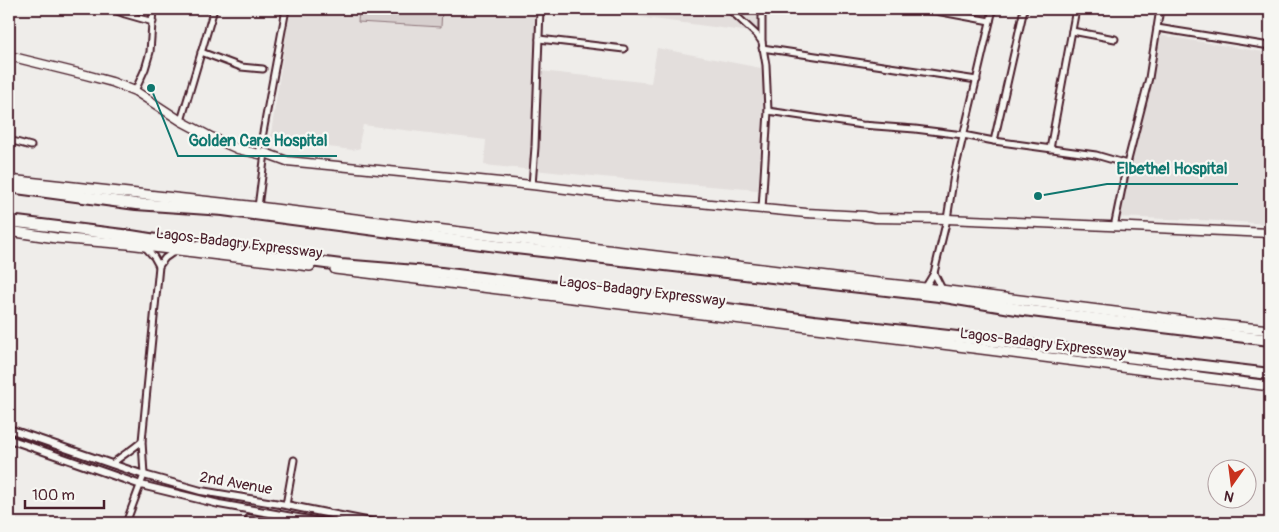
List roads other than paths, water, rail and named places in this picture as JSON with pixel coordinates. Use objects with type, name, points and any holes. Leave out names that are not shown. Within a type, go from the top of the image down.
[{"type":"highway","name":"Lagos-Badagry Expressway","points":[[9,187],[136,204],[223,210],[497,246],[940,296],[1023,310],[1270,340]]},
{"type":"highway","name":"Lagos-Badagry Expressway","points":[[9,221],[341,265],[441,273],[713,307],[814,322],[1012,343],[1270,374]]},
{"type":"main road","points":[[9,56],[112,82],[135,92],[180,121],[217,140],[238,149],[287,161],[624,196],[875,218],[947,217],[1270,232]]},
{"type":"main road","points":[[9,180],[258,207],[1270,330]]},
{"type":"main road","points":[[1114,225],[1270,228]]},
{"type":"main road","name":"Lagos-Badagry Expressway","points":[[9,231],[56,238],[146,246],[822,329],[1270,386]]},
{"type":"street","points":[[112,9],[153,22]]},
{"type":"street","points":[[135,92],[150,52],[153,9]]},
{"type":"street","points":[[180,121],[214,9]]},
{"type":"street","points":[[258,207],[262,154],[286,9]]},
{"type":"street","points":[[532,185],[540,9]]},
{"type":"street","points":[[729,9],[756,35],[762,45],[976,80]]},
{"type":"street","points":[[762,9],[762,45],[766,65],[768,111],[762,209]]},
{"type":"street","points":[[899,9],[936,10],[990,21]]},
{"type":"street","points":[[925,288],[934,274],[954,175],[993,9]]},
{"type":"street","points":[[994,141],[1024,9]]},
{"type":"street","points":[[1050,148],[1076,9]]},
{"type":"street","points":[[1114,225],[1149,78],[1160,9]]},
{"type":"street","points":[[1157,28],[1270,46]]},
{"type":"street","points":[[1072,30],[1115,39]]},
{"type":"street","points":[[539,39],[624,49]]},
{"type":"street","points":[[201,52],[241,67],[263,69]]},
{"type":"street","points":[[768,111],[862,125],[963,135],[1096,155],[1127,164]]},
{"type":"street","points":[[9,140],[31,146]]},
{"type":"street","points":[[146,246],[159,266]]},
{"type":"street","points":[[136,523],[126,522],[144,475],[142,441],[159,266],[165,258],[176,250]]},
{"type":"street","points":[[934,274],[943,291]]},
{"type":"street","name":"2nd Avenue","points":[[9,429],[144,475],[201,491],[286,505],[376,523]]},
{"type":"street","name":"2nd Avenue","points":[[9,439],[140,484],[251,510],[326,523]]},
{"type":"street","points":[[112,464],[142,441]]},
{"type":"street","points":[[286,505],[294,460]]},
{"type":"street","points":[[251,510],[248,521],[278,523]]},
{"type":"place","name":"Golden Care Hospital","points":[[151,88]]},
{"type":"place","name":"Elbethel Hospital","points":[[1038,196]]}]
